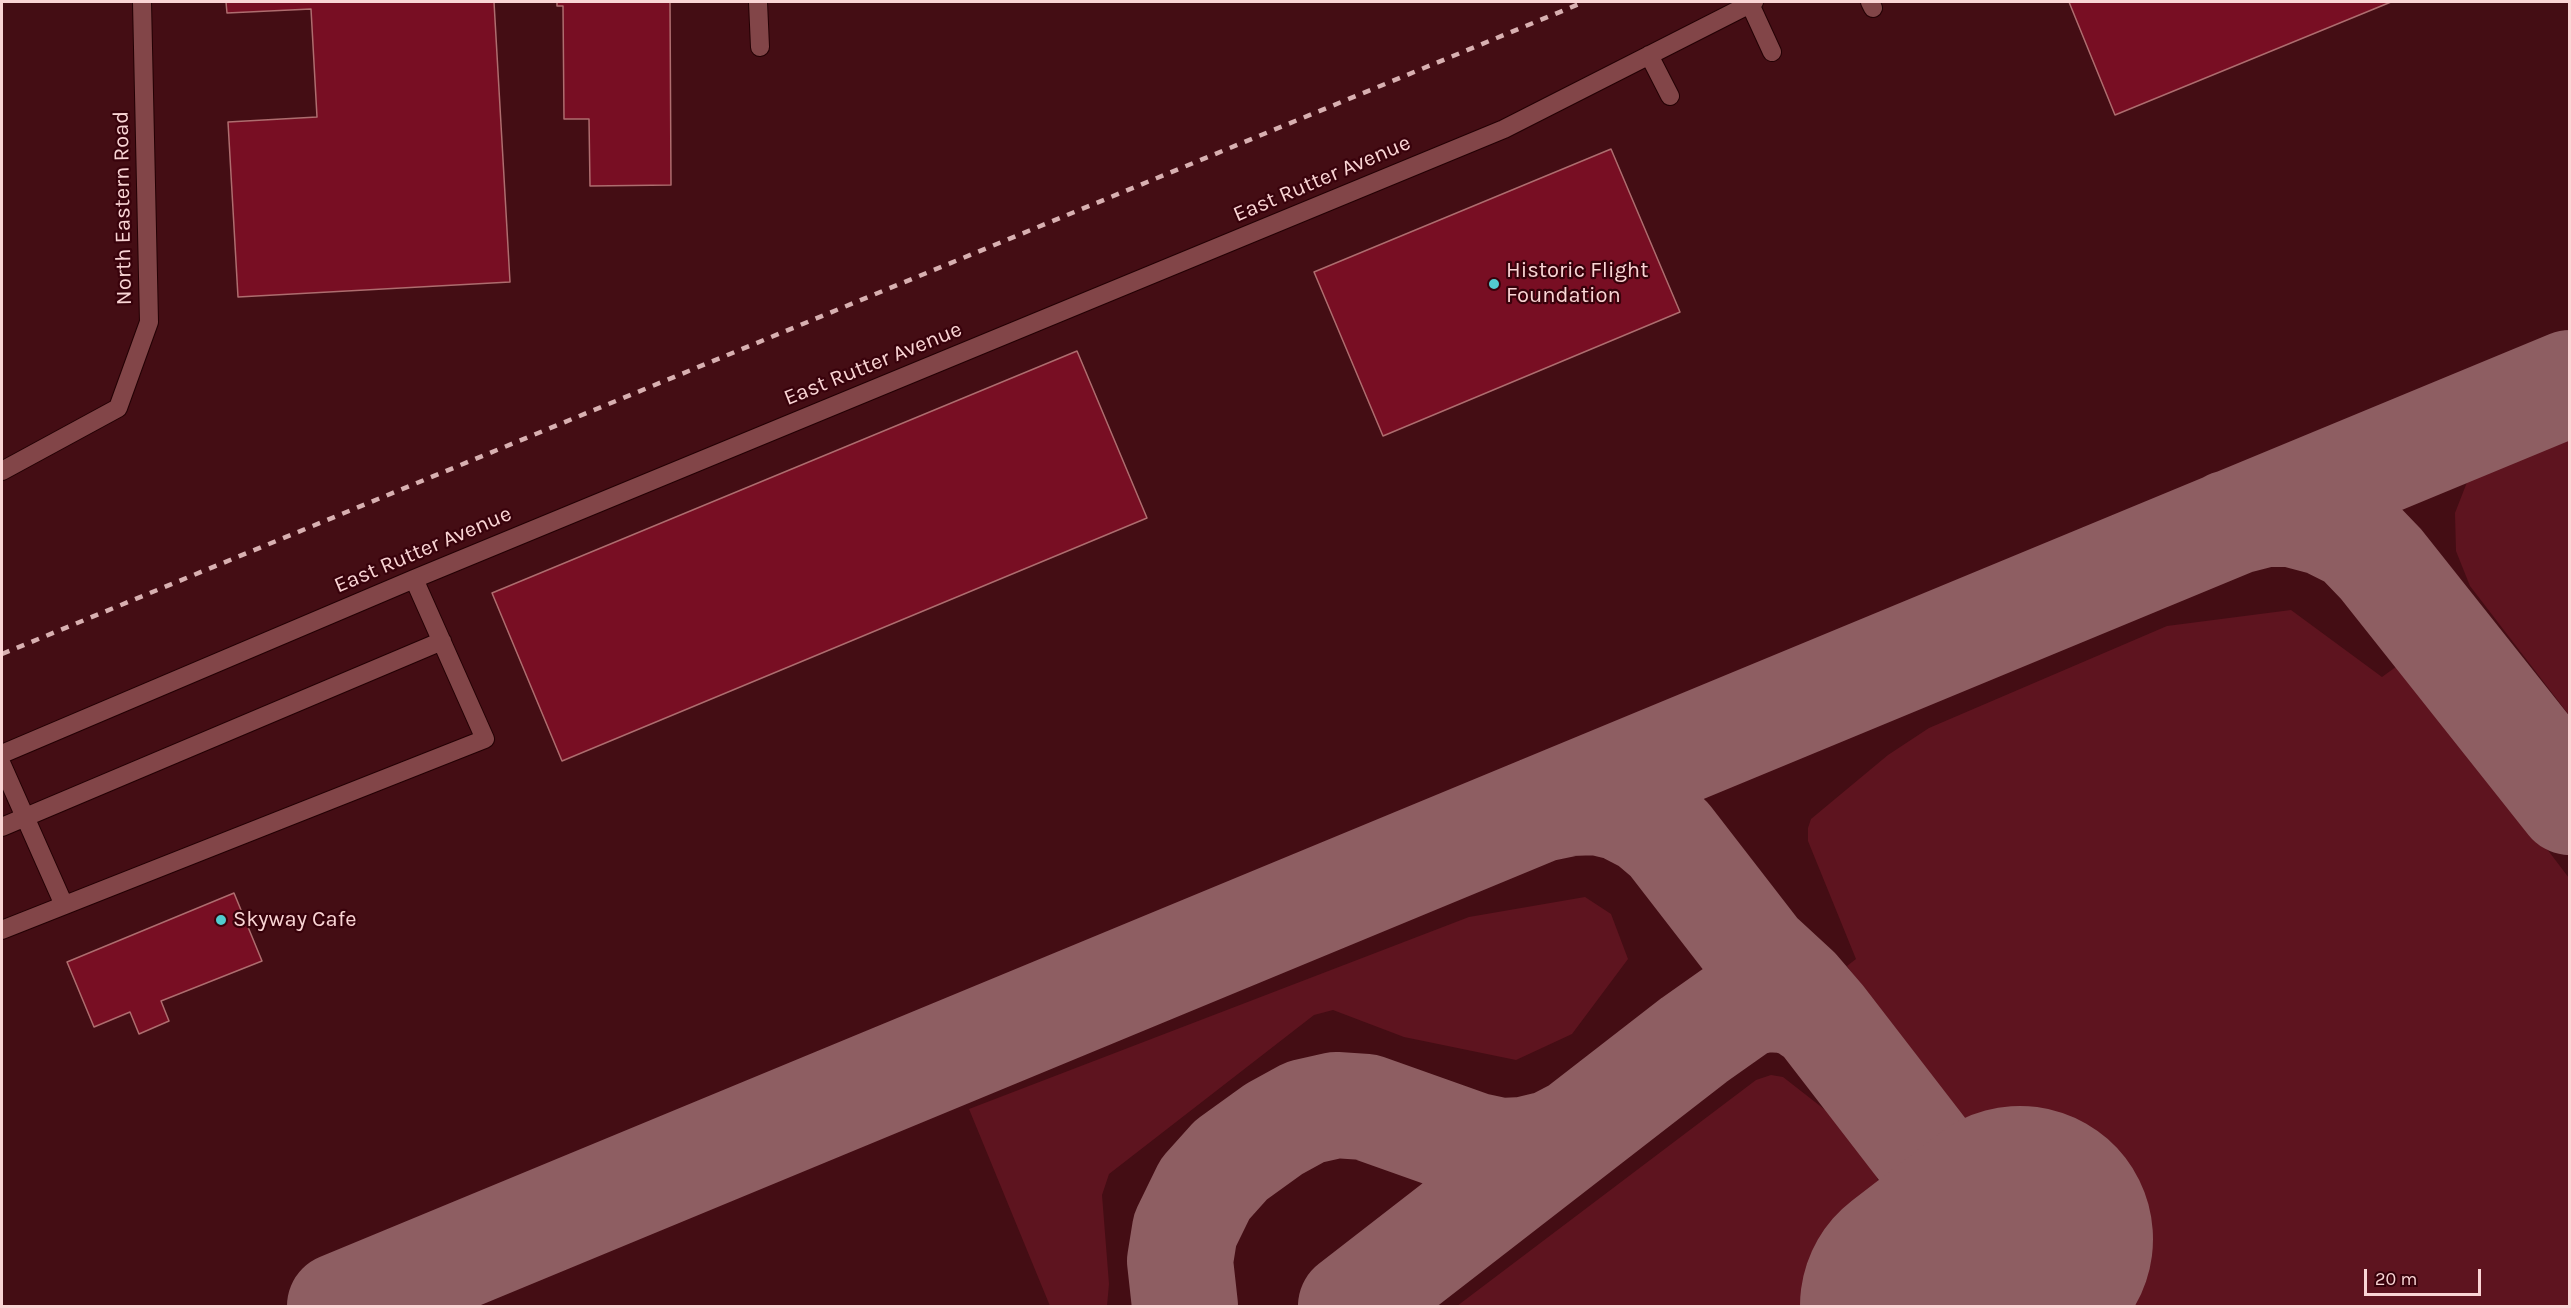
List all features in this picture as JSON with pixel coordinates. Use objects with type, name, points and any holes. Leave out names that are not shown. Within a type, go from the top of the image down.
[{"type":"street","name":"North Eastern Road","points":[[2,471],[118,408],[149,322],[142,2]]},
{"type":"street","points":[[758,2],[760,47]]},
{"type":"street","points":[[1752,3],[1772,52]]},
{"type":"street","name":"East Rutter Avenue","points":[[2,754],[414,579],[1504,129],[1752,3]]},
{"type":"street","points":[[1649,55],[1671,96]]},
{"type":"street","points":[[2,930],[485,739],[414,579]]},
{"type":"street","points":[[2,827],[442,641]]},
{"type":"street","points":[[2,765],[64,905]]},
{"type":"shaded area","points":[[2570,418],[2569,715],[2470,586],[2456,551],[2455,513],[2471,472],[2509,439]]},
{"type":"shaded area","points":[[2291,610],[2382,677],[2404,661],[2569,878],[2569,1306],[2047,1306],[2147,1228],[2065,1123],[1998,1176],[1847,966],[1856,959],[1808,841],[1808,828],[1811,819],[1888,755],[1929,728],[2167,626]]},
{"type":"shaded area","points":[[1585,897],[1611,914],[1628,959],[1572,1034],[1516,1060],[1404,1037],[1333,1010],[1314,1015],[1109,1174],[1102,1195],[1109,1284],[1107,1306],[1050,1306],[969,1109],[1469,917]]},
{"type":"shaded area","points":[[1771,1075],[1783,1077],[1833,1116],[1855,1138],[1874,1170],[1904,1248],[1828,1306],[1457,1306],[1756,1080]]},
{"type":"building","points":[[226,2],[494,2],[510,282],[238,297],[228,122],[317,117],[311,9],[227,13]]},
{"type":"building","points":[[557,2],[670,2],[671,185],[590,186],[589,119],[564,119],[563,6],[557,6]]},
{"type":"building","points":[[2069,2],[2391,2],[2115,115]]},
{"type":"building","name":"Historic Flight Foundation","points":[[1611,149],[1680,312],[1383,436],[1314,272]]},
{"type":"building","points":[[1077,351],[1147,518],[562,761],[492,593]]},
{"type":"building","points":[[234,893],[262,961],[161,1001],[169,1021],[139,1034],[130,1012],[94,1027],[67,962]]},
{"type":"taxiway","points":[[340,1306],[2570,383]]},
{"type":"taxiway","points":[[2230,523],[2265,514],[2292,514],[2326,523],[2356,538],[2381,564],[2570,802]]},
{"type":"taxiway","points":[[1541,809],[1570,803],[1597,802],[1622,808],[1649,822],[1669,839],[1758,954],[1797,990],[1821,1018],[1963,1202],[1982,1244],[1981,1269]]},
{"type":"taxiway","points":[[1351,1306],[1694,1040],[1745,1004],[1765,999],[1785,1000],[1802,1005],[1821,1018]]},
{"type":"taxiway","points":[[1185,1306],[1180,1261],[1185,1230],[1205,1189],[1231,1160],[1274,1129],[1305,1112],[1336,1105],[1366,1107],[1473,1145],[1501,1151],[1524,1150],[1553,1143],[1578,1130]]},
{"type":"runway","points":[[1933,1306],[2020,1239]]},
{"type":"railway","points":[[2,654],[1584,2]]},
{"type":"place","name":"Historic Flight Foundation","points":[[1494,284]]},
{"type":"place","name":"Skyway Cafe","points":[[221,920]]}]
